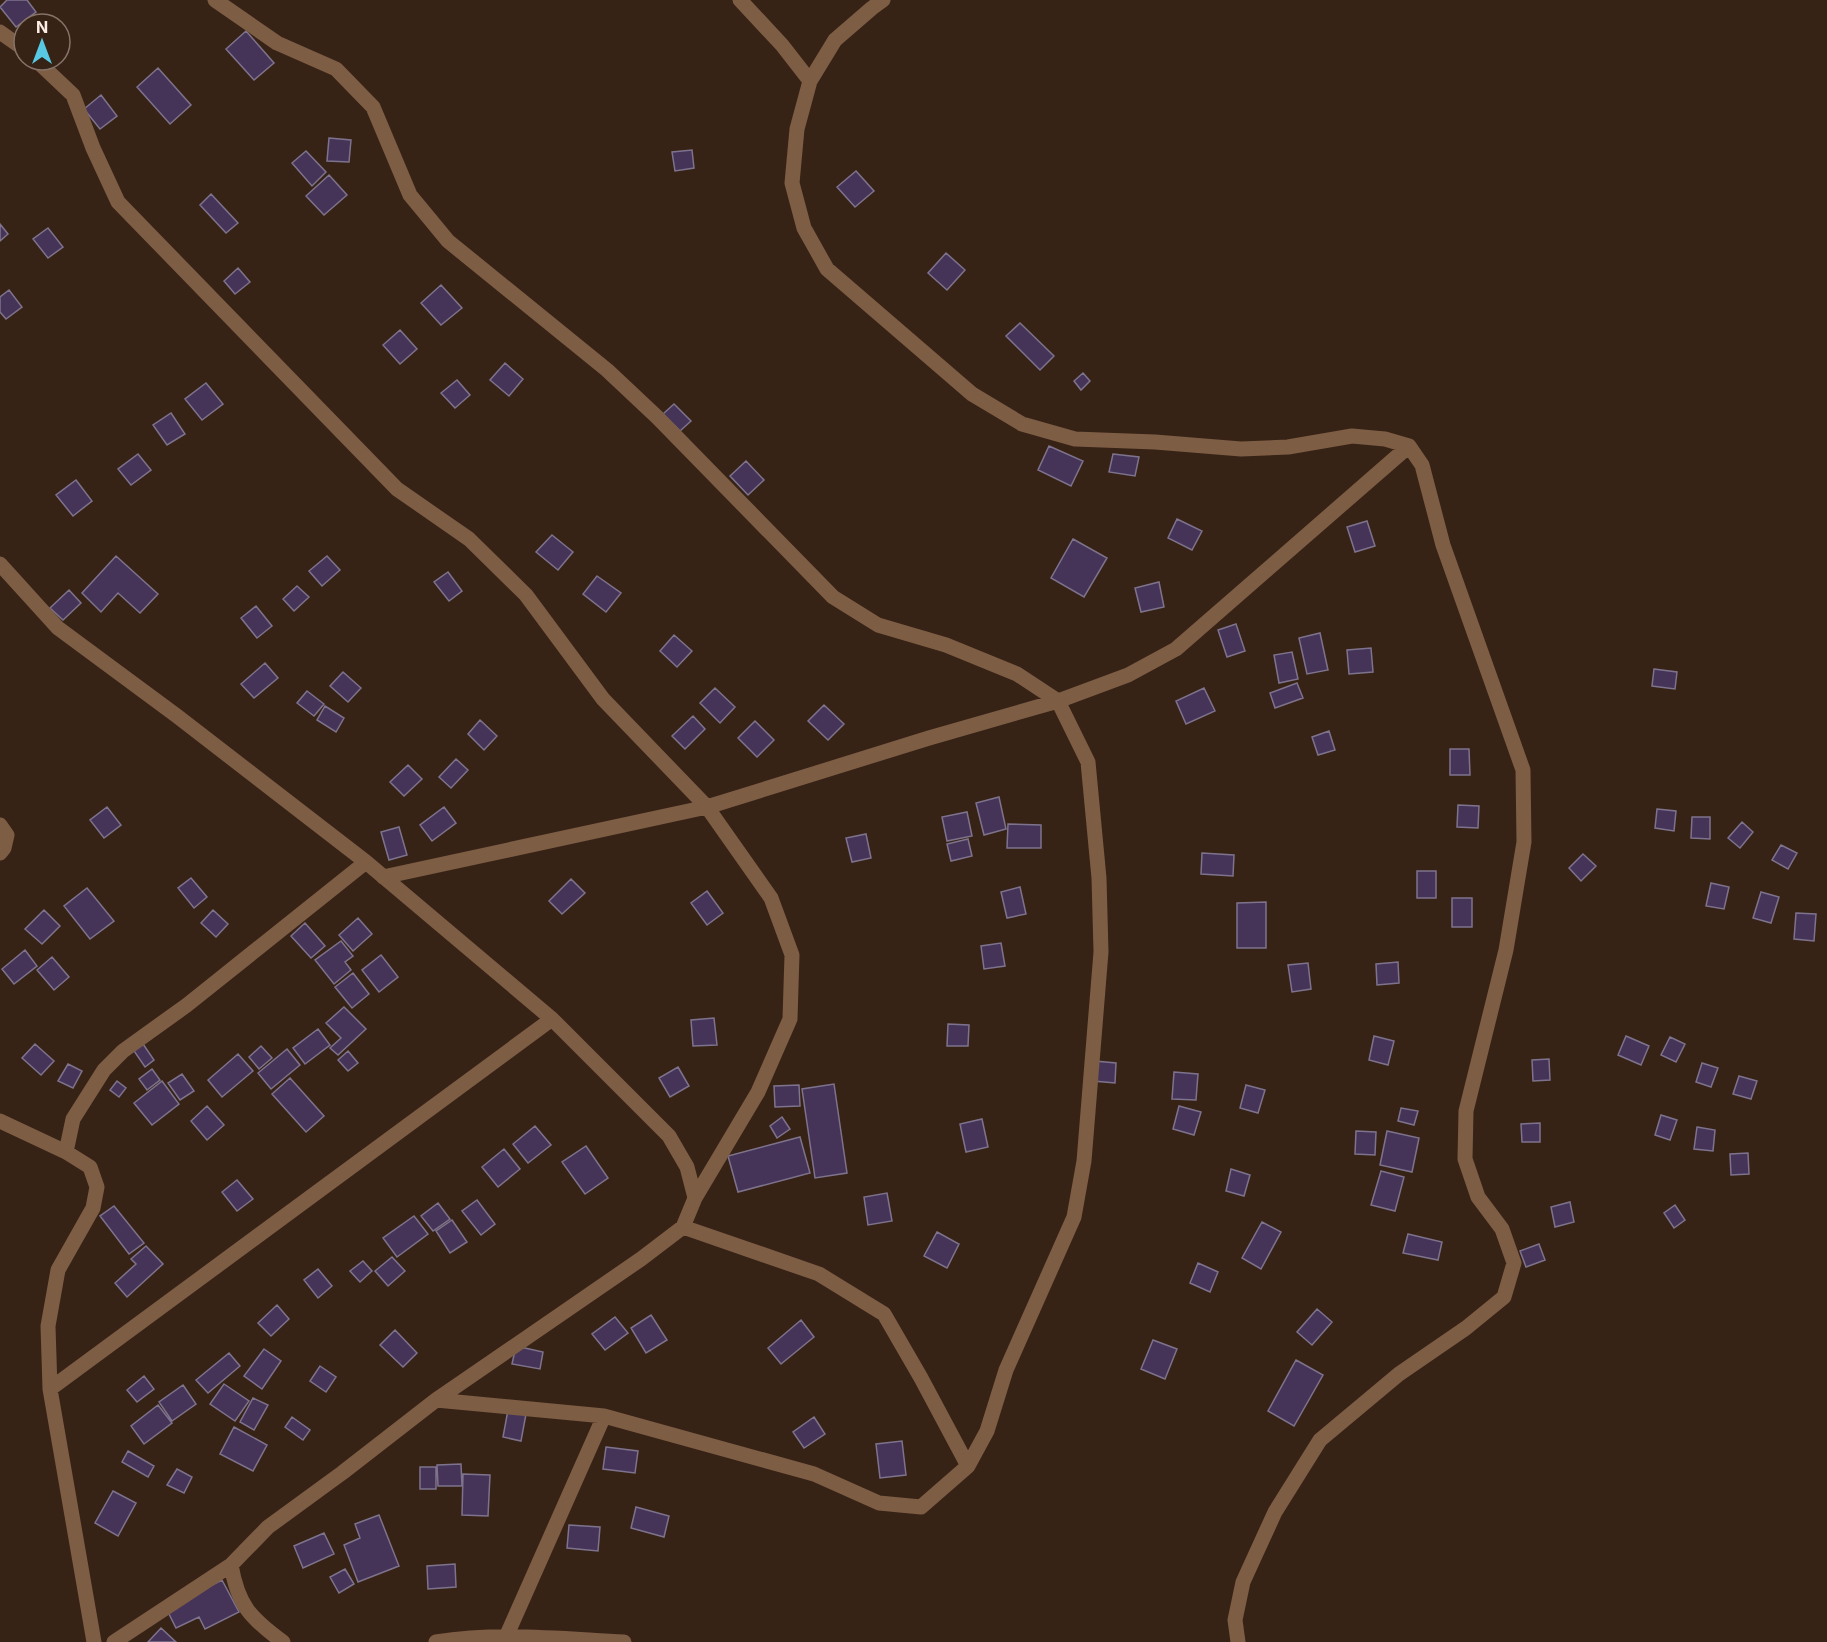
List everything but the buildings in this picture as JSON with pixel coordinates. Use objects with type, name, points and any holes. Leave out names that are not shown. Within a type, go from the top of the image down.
[{"type":"street","points":[[215,0],[277,43],[336,69],[373,107],[410,195],[448,241],[615,378],[657,417],[833,597],[878,625],[946,645],[1017,674],[1058,701],[1088,762],[1099,878],[1101,952],[1084,1161],[1074,1217],[1006,1370],[987,1431],[968,1466],[921,1507],[879,1503],[814,1474],[604,1416],[435,1400]]},
{"type":"street","points":[[740,0],[782,45],[810,81]]},
{"type":"street","points":[[883,0],[835,40],[810,81],[797,129],[792,183],[804,228],[827,269],[972,394],[1022,424],[1075,439],[1155,442],[1241,449],[1288,447],[1353,436],[1385,439],[1409,446],[1422,465],[1443,544],[1523,770],[1524,842],[1506,950],[1466,1111],[1465,1159],[1478,1197],[1502,1229],[1514,1263],[1504,1297],[1466,1328],[1399,1374],[1320,1440],[1275,1512],[1243,1582],[1235,1620],[1238,1642]]},
{"type":"street","points":[[49,72],[73,95],[93,148],[118,202],[397,489],[469,539],[526,595],[603,699],[707,807],[771,898],[792,955],[790,1019],[758,1092],[695,1198],[684,1227],[435,1400],[342,1473],[268,1527],[231,1565],[114,1642]]},
{"type":"street","points":[[383,877],[707,807],[929,738],[1058,701],[1128,675],[1176,649],[1409,446]]},
{"type":"street","points":[[0,564],[58,628],[177,716],[366,862],[552,1019],[669,1136],[687,1167],[695,1198]]},
{"type":"street","points":[[0,825],[7,835],[4,848],[0,853]]},
{"type":"street","points":[[66,1152],[72,1119],[90,1089],[110,1064],[366,862]]},
{"type":"street","points":[[50,1389],[552,1019]]},
{"type":"street","points":[[0,1121],[66,1152],[90,1167],[97,1187],[93,1208],[58,1270],[48,1326],[50,1389],[94,1642]]},
{"type":"street","points":[[684,1227],[819,1274],[884,1314],[968,1466]]},
{"type":"street","points":[[506,1636],[604,1416]]},
{"type":"street","points":[[231,1565],[235,1588],[247,1611],[283,1642]]},
{"type":"street","points":[[436,1642],[459,1638],[506,1636],[624,1642]]}]
